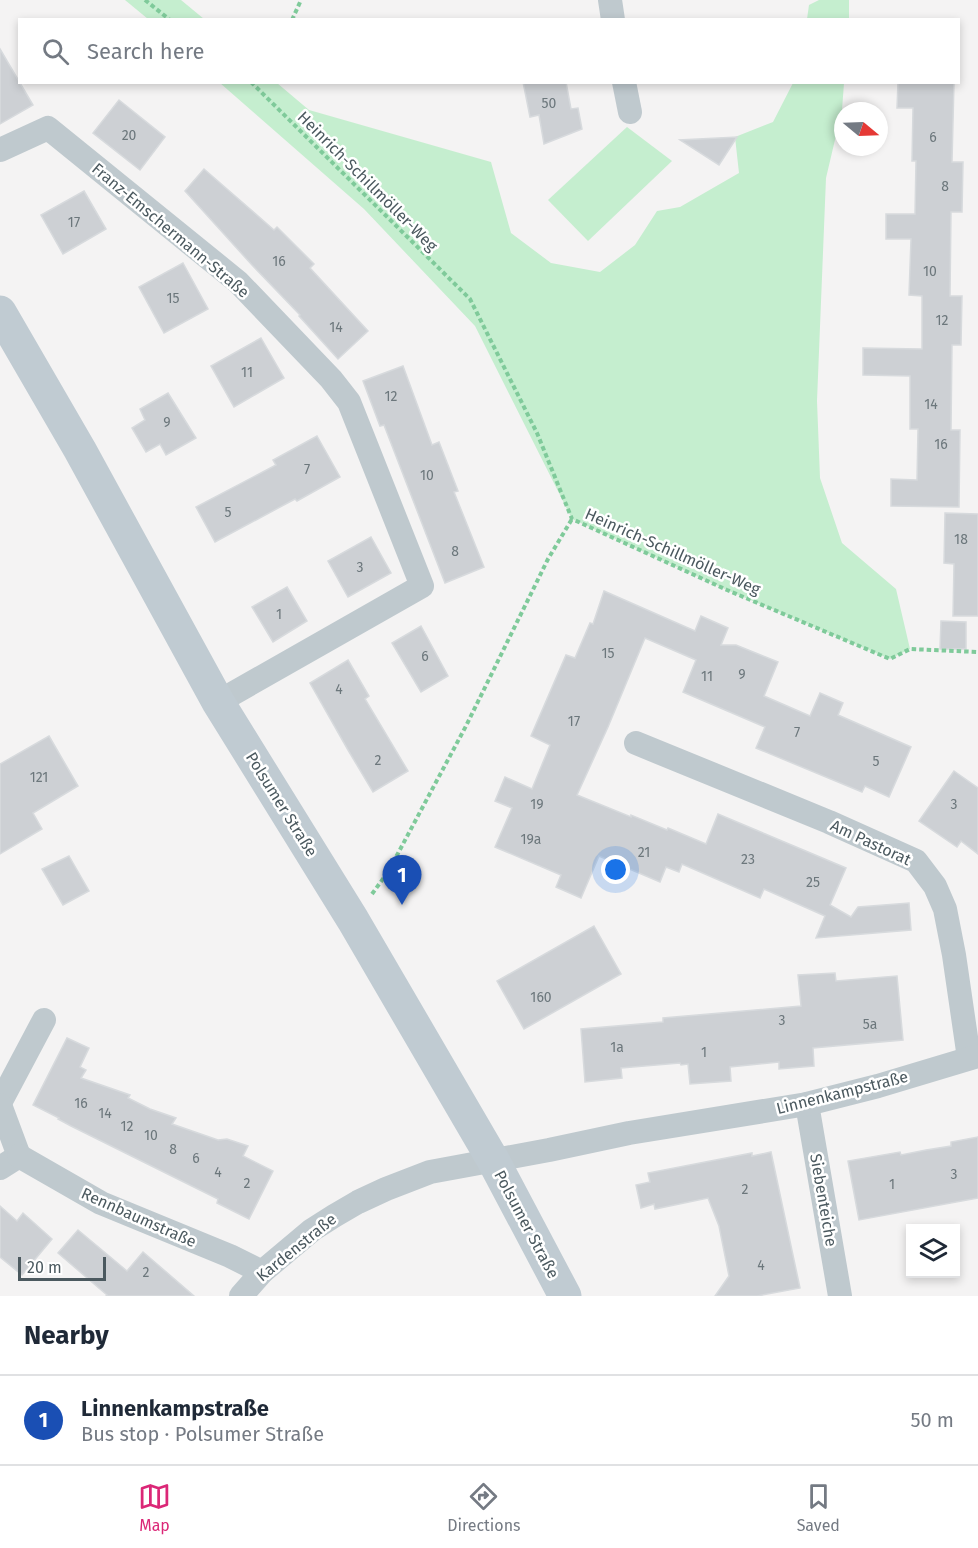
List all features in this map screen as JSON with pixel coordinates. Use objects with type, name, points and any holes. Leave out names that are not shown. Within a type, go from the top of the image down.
[{"type":"main road","name":"Polsumer Straße","points":[[0,312],[80,450],[218,702],[353,920],[492,1160],[565,1296]]},
{"type":"street","points":[[610,0],[613,18]]},
{"type":"street","points":[[624,84],[630,112]]},
{"type":"street","name":"Franz-Emschermann-Straße","points":[[0,150],[48,128],[238,282],[331,379],[349,402],[422,586],[218,702]]},
{"type":"street","name":"Am Pastorat","points":[[636,742],[829,822],[916,861],[935,886],[945,909],[973,1057]]},
{"type":"street","name":"Rennbaumstraße","points":[[44,1020],[0,1104],[10,1162],[101,1203],[230,1256],[262,1272]]},
{"type":"street","name":"Linnenkampstraße","points":[[492,1160],[629,1133],[807,1104],[878,1086],[973,1057]]},
{"type":"street","name":"Siebenteiche","points":[[807,1104],[840,1296]]},
{"type":"street","name":"Kardenstraße","points":[[241,1296],[262,1272],[312,1230],[358,1202],[386,1188],[430,1172],[492,1160]]},
{"type":"path","points":[[145,0],[168,18]]},
{"type":"path","points":[[293,18],[301,0]]},
{"type":"path","name":"Heinrich-Schillmöller-Weg","points":[[253,84],[470,299],[537,433],[572,519],[727,590],[890,659],[910,649],[978,652]]},
{"type":"path","points":[[353,920],[388,872],[466,726],[548,559],[572,519]]},
{"type":"green space","points":[[125,0],[181,0],[203,18],[147,18]]},
{"type":"green space","points":[[819,0],[849,0],[849,18],[807,18],[809,5]]},
{"type":"green space","points":[[221,84],[278,84],[309,110],[491,162],[511,233],[551,263],[600,272],[635,245],[657,211],[680,207],[739,173],[735,137],[773,122],[792,84],[844,84],[843,102],[834,102],[834,144],[826,178],[817,401],[820,478],[842,543],[896,589],[910,649],[890,659],[727,590],[572,519],[475,326],[364,209]]},
{"type":"green space","points":[[627,127],[672,161],[588,241],[548,200]]},
{"type":"building","points":[[0,49],[18,80],[18,84],[21,84],[33,105],[0,124]]},
{"type":"building","points":[[523,84],[566,84],[571,109],[578,108],[582,129],[544,144],[539,115],[530,117]]},
{"type":"building","points":[[898,84],[954,84],[952,162],[963,162],[962,212],[951,212],[950,296],[962,296],[961,345],[952,345],[951,430],[960,430],[959,507],[891,506],[891,479],[917,480],[918,429],[910,429],[910,376],[863,375],[863,348],[922,349],[922,296],[909,295],[911,239],[886,239],[886,214],[915,214],[916,161],[912,161],[913,108],[897,108]]},
{"type":"building","points":[[119,100],[165,137],[140,170],[93,133]]},
{"type":"building","points":[[737,137],[719,165],[680,140]]},
{"type":"building","points":[[204,169],[274,230],[277,227],[314,264],[310,268],[368,331],[338,359],[185,191]]},
{"type":"building","points":[[84,191],[106,229],[63,254],[41,215]]},
{"type":"building","points":[[183,263],[208,309],[164,333],[139,287]]},
{"type":"building","points":[[261,338],[284,378],[234,407],[211,366]]},
{"type":"building","points":[[403,366],[432,445],[439,442],[458,491],[454,492],[484,567],[445,583],[384,425],[380,426],[363,381]]},
{"type":"building","points":[[168,393],[196,438],[166,455],[160,444],[146,452],[132,428],[145,420],[140,409]]},
{"type":"building","points":[[317,436],[340,477],[215,542],[196,507],[276,465],[273,460]]},
{"type":"building","points":[[945,513],[978,514],[978,616],[953,616],[954,564],[944,563]]},
{"type":"building","points":[[371,537],[391,573],[348,597],[328,561]]},
{"type":"building","points":[[287,587],[307,621],[273,642],[252,607]]},
{"type":"building","points":[[604,591],[695,631],[701,616],[728,628],[721,645],[736,645],[778,662],[764,696],[810,716],[820,693],[843,703],[838,715],[911,747],[889,797],[865,786],[862,792],[756,748],[765,727],[683,692],[696,660],[645,638],[577,795],[706,844],[718,814],[846,868],[830,905],[851,917],[858,907],[909,903],[911,930],[816,938],[825,916],[764,889],[760,898],[682,864],[679,872],[666,867],[660,882],[599,856],[581,898],[556,887],[561,875],[495,847],[512,808],[495,801],[505,777],[532,789],[550,745],[531,736],[566,655],[575,658],[590,623],[593,624]]},
{"type":"building","points":[[941,621],[966,622],[966,649],[940,649]]},
{"type":"building","points":[[421,626],[448,676],[421,692],[392,643]]},
{"type":"building","points":[[348,660],[369,696],[365,699],[408,771],[373,792],[310,683]]},
{"type":"building","points":[[49,736],[78,786],[33,813],[42,829],[0,854],[0,764]]},
{"type":"building","points":[[954,771],[978,788],[978,854],[961,841],[957,847],[919,821]]},
{"type":"building","points":[[69,856],[89,891],[63,905],[42,869]]},
{"type":"building","points":[[594,926],[621,974],[524,1029],[497,981]]},
{"type":"building","points":[[835,973],[836,981],[897,976],[903,1040],[813,1048],[814,1066],[779,1069],[779,1062],[730,1067],[731,1081],[690,1084],[688,1064],[681,1065],[680,1063],[621,1068],[622,1078],[585,1082],[581,1029],[663,1022],[663,1018],[801,1006],[798,975]]},
{"type":"building","points":[[67,1038],[89,1048],[80,1067],[86,1070],[81,1078],[130,1095],[128,1098],[176,1118],[172,1124],[218,1140],[227,1139],[248,1146],[243,1156],[273,1171],[249,1219],[217,1203],[218,1199],[33,1105]]},
{"type":"building","points":[[978,1137],[978,1198],[859,1220],[848,1161],[951,1146],[951,1142]]},
{"type":"building","points":[[771,1152],[800,1288],[757,1296],[715,1296],[729,1276],[719,1226],[708,1198],[655,1209],[654,1204],[641,1208],[636,1185],[650,1182],[648,1173],[752,1153],[752,1156]]},
{"type":"building","points":[[0,1206],[17,1221],[23,1213],[52,1239],[22,1275],[0,1257]]},
{"type":"building","points":[[78,1230],[127,1271],[143,1252],[194,1296],[106,1296],[58,1253]]},
{"type":"place","name":"Linnenkampstraße","points":[[402,905]]}]
